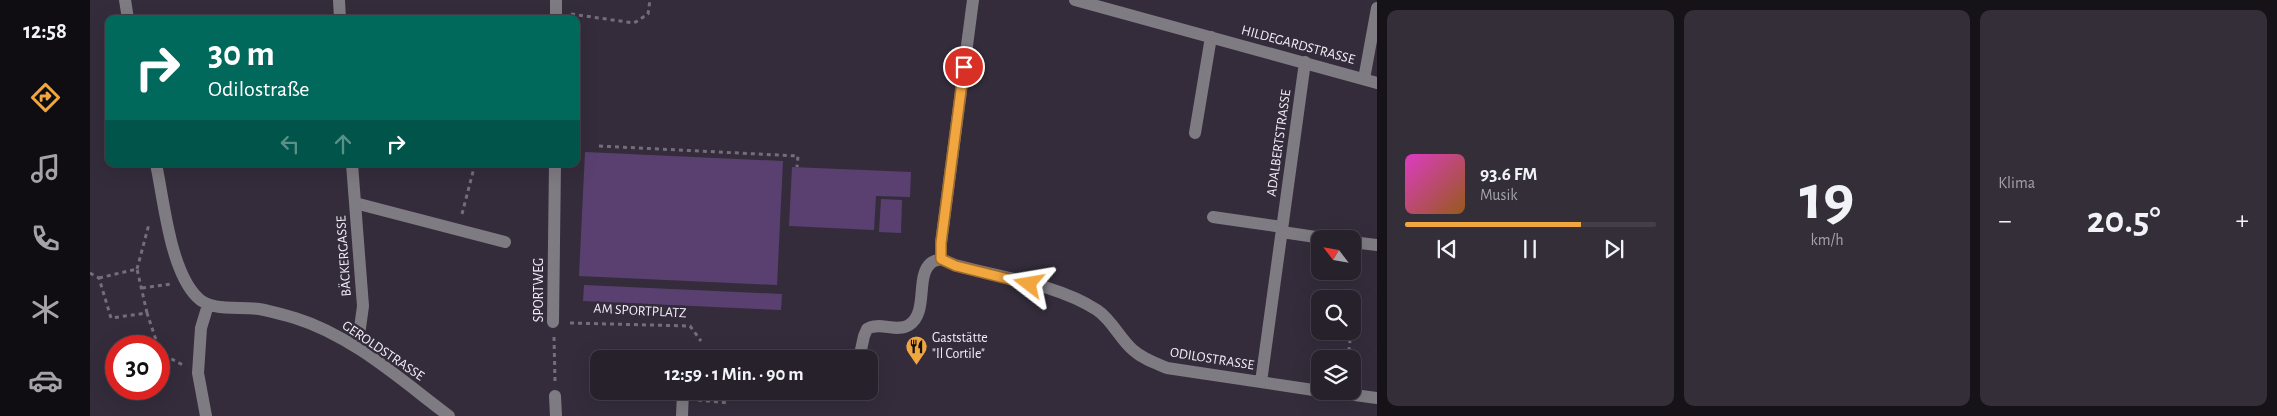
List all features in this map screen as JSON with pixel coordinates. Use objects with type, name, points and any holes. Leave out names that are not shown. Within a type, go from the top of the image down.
[{"type":"street","points":[[125,0],[127,15]]},
{"type":"street","points":[[339,0],[340,15]]},
{"type":"street","points":[[861,350],[864,336],[871,326],[903,328],[910,325],[920,309],[926,269],[931,263],[941,259],[941,243],[973,0]]},
{"type":"street","name":"HILDEGARDSTRASSE","points":[[1075,0],[1377,83]]},
{"type":"street","points":[[1364,79],[1377,8]]},
{"type":"street","points":[[1195,133],[1211,37]]},
{"type":"street","name":"ADALBERTSTRASSE","points":[[1261,382],[1305,62]]},
{"type":"street","points":[[157,167],[176,257],[184,282],[198,298],[208,305],[201,328],[198,373],[206,416]]},
{"type":"street","name":"BÄCKERGASSE","points":[[352,167],[362,306],[360,328],[352,344]]},
{"type":"street","name":"SPORTWEG","points":[[553,322],[555,167]]},
{"type":"street","points":[[355,204],[505,242]]},
{"type":"street","points":[[1213,217],[1311,236]]},
{"type":"street","points":[[1361,243],[1377,245]]},
{"type":"street","name":"ODILOSTRASSE","points":[[941,259],[956,266],[1061,292],[1083,302],[1100,312],[1133,350],[1149,361],[1167,368],[1311,389]]},
{"type":"street","name":"GEROLDSTRASSE","points":[[208,305],[259,309],[295,318],[352,344],[449,416]]},
{"type":"street","points":[[555,396],[556,416]]},
{"type":"street","points":[[1361,396],[1377,398]]},
{"type":"street","points":[[682,416],[683,400]]},
{"type":"path","points":[[556,10],[634,23],[648,14],[650,0]]},
{"type":"path","points":[[599,146],[798,156],[797,167]]},
{"type":"path","points":[[458,229],[474,167]]},
{"type":"path","points":[[154,335],[136,269],[150,221],[167,218]]},
{"type":"path","points":[[90,273],[99,278],[136,269]]},
{"type":"path","points":[[99,278],[111,318],[148,313]]},
{"type":"path","points":[[142,288],[184,282]]},
{"type":"path","name":"AM SPORTPLATZ","points":[[553,322],[690,326],[708,350]]},
{"type":"path","name":"SPORTWEG","points":[[553,322],[555,396]]},
{"type":"path","points":[[170,358],[198,373]]},
{"type":"path","points":[[712,400],[729,403]]},
{"type":"shaded area","points":[[585,152],[783,161],[777,285],[579,276]]},
{"type":"shaded area","points":[[792,167],[911,172],[910,197],[876,196],[874,230],[789,226]]},
{"type":"shaded area","points":[[881,199],[902,200],[901,233],[879,232]]},
{"type":"shaded area","points":[[584,285],[782,294],[781,310],[583,301]]},
{"type":"place","name":"Gaststätte \"Il Cortile\"","points":[[916,365]]},
{"type":"route","points":[[964,67],[941,243],[941,259],[956,266],[1029,284]]}]
